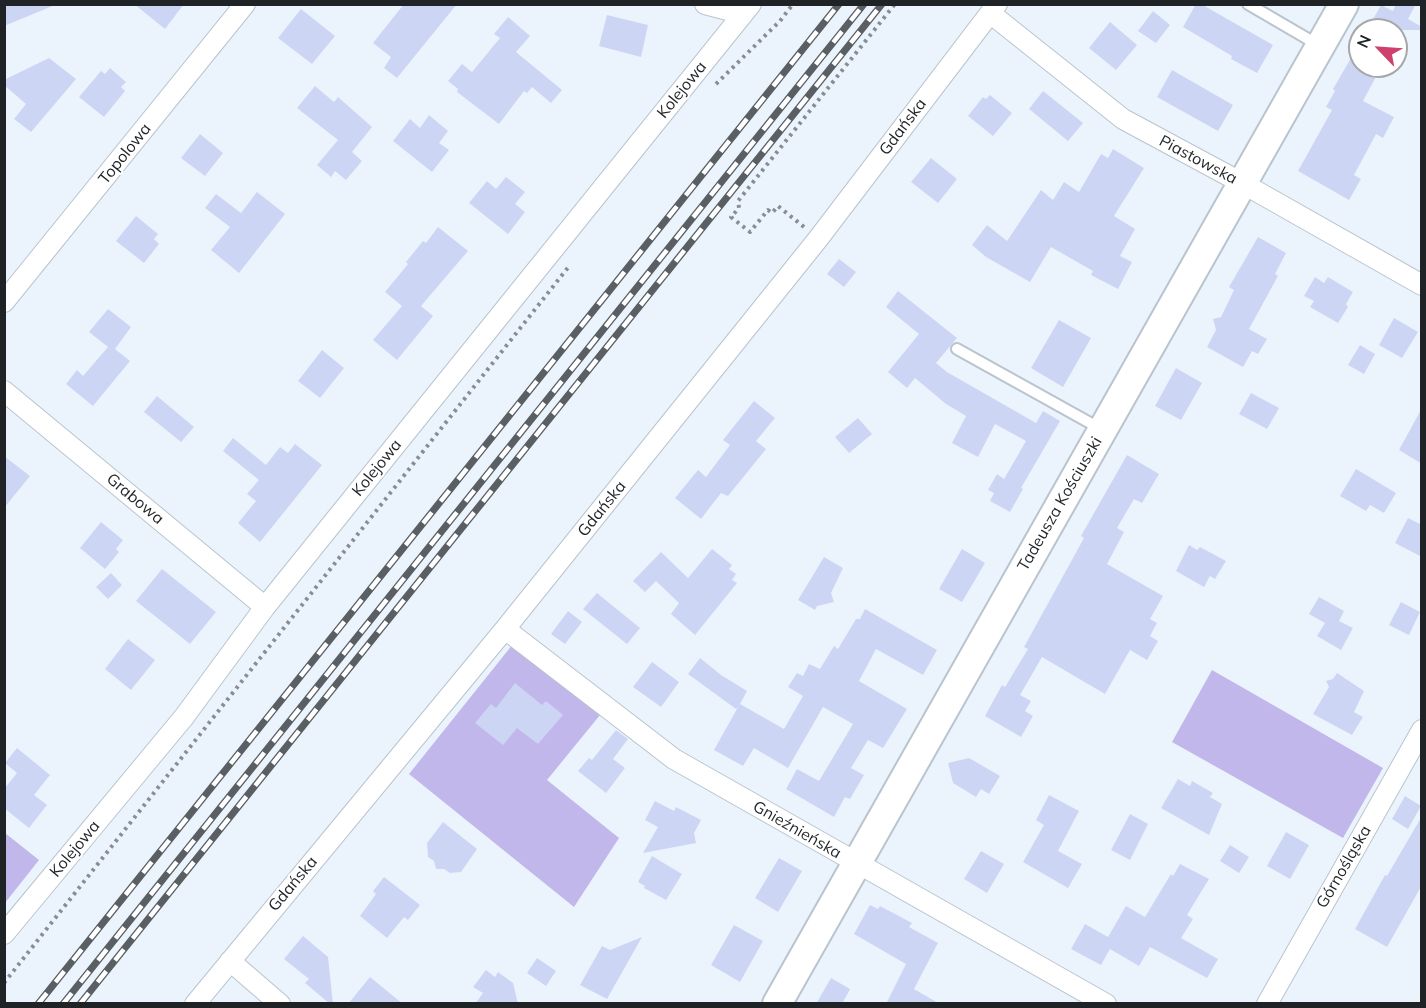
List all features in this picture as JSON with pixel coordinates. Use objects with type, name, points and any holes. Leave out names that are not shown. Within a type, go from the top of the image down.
[{"type":"street","name":"Topolowa","points":[[4,302],[244,4]]},
{"type":"street","points":[[705,4],[747,9]]},
{"type":"street","name":"Tadeusza Kościuszki","points":[[777,1004],[1344,4]]},
{"type":"street","name":"Kolejowa","points":[[4,934],[184,717],[265,607],[747,9]]},
{"type":"street","name":"Gdańska","points":[[195,1004],[505,629],[818,239],[993,9]]},
{"type":"street","name":"Piastowska","points":[[993,9],[1123,119],[1242,183],[1422,285]]},
{"type":"street","name":"Grabowa","points":[[4,391],[265,607]]},
{"type":"street","name":"Gnieźnieńska","points":[[505,629],[674,759],[1106,1004]]},
{"type":"street","name":"Górnośląska","points":[[1266,1004],[1422,730]]},
{"type":"street","points":[[230,961],[280,1004]]},
{"type":"lane","points":[[1248,4],[1320,46]]},
{"type":"lane","points":[[957,349],[1103,429]]},
{"type":"path","points":[[714,85],[780,21],[793,4]]},
{"type":"path","points":[[818,239],[778,206],[772,213],[768,210],[750,232],[731,217],[739,208],[738,201],[895,4]]},
{"type":"path","points":[[4,983],[576,257]]},
{"type":"shaded area","points":[[513,644],[600,715],[547,780],[619,838],[574,907],[409,774]]},
{"type":"shaded area","points":[[1212,670],[1383,768],[1343,838],[1172,742]]},
{"type":"shaded area","points":[[5,833],[39,860],[5,903]]},
{"type":"building","points":[[4,4],[55,4],[55,5],[4,26]]},
{"type":"building","points":[[134,4],[184,4],[165,29]]},
{"type":"building","points":[[404,4],[457,4],[397,78],[384,68],[391,57],[373,43]]},
{"type":"building","points":[[1196,4],[1201,4],[1273,45],[1257,73],[1231,59],[1232,56],[1183,27]]},
{"type":"building","points":[[1396,4],[1416,4],[1408,19],[1374,18],[1381,5],[1393,11]]},
{"type":"building","points":[[301,9],[335,36],[312,64],[278,38]]},
{"type":"building","points":[[1153,11],[1170,25],[1156,43],[1138,31]]},
{"type":"building","points":[[607,15],[648,25],[641,57],[599,46]]},
{"type":"building","points":[[508,17],[530,36],[516,52],[562,90],[551,103],[532,87],[527,93],[524,91],[499,124],[457,92],[458,89],[448,81],[462,64],[472,72],[500,38],[494,34]]},
{"type":"building","points":[[1408,19],[1422,27],[1422,30],[1408,30]]},
{"type":"building","points":[[1110,22],[1137,45],[1116,70],[1089,48]]},
{"type":"building","points":[[49,58],[76,79],[31,132],[14,119],[26,104],[4,85],[4,80]]},
{"type":"building","points":[[1348,63],[1348,78],[1375,78],[1363,101],[1394,117],[1383,138],[1376,134],[1354,175],[1361,179],[1349,200],[1298,171],[1332,110],[1326,107],[1335,91],[1333,89]]},
{"type":"building","points":[[110,68],[126,82],[121,87],[125,91],[104,117],[79,97],[101,71],[105,74]]},
{"type":"building","points":[[1172,70],[1233,105],[1218,131],[1157,97]]},
{"type":"building","points":[[315,86],[334,102],[338,97],[372,127],[352,152],[362,161],[346,180],[335,171],[331,177],[317,165],[338,140],[297,108]]},
{"type":"building","points":[[1043,91],[1083,123],[1068,141],[1029,109]]},
{"type":"building","points":[[990,95],[1012,113],[993,136],[968,116],[983,97],[986,99]]},
{"type":"building","points":[[429,115],[448,131],[439,143],[449,150],[432,172],[393,141],[410,119],[420,128]]},
{"type":"building","points":[[200,134],[223,153],[205,176],[181,158]]},
{"type":"building","points":[[1113,149],[1144,168],[1114,216],[1135,229],[1120,256],[1132,262],[1118,289],[1091,275],[1093,271],[1051,247],[1030,282],[986,257],[972,245],[987,225],[1007,241],[1041,190],[1053,200],[1064,182],[1079,192],[1101,154],[1108,158]]},
{"type":"building","points":[[931,158],[957,179],[938,203],[911,182]]},
{"type":"building","points":[[506,177],[525,192],[515,204],[525,212],[508,234],[469,203],[487,181],[496,189]]},
{"type":"building","points":[[257,192],[285,214],[239,273],[211,250],[230,227],[205,208],[216,194],[241,213]]},
{"type":"building","points":[[136,216],[158,234],[154,239],[159,244],[144,263],[116,241]]},
{"type":"building","points":[[438,227],[468,251],[421,306],[433,316],[397,360],[373,340],[402,306],[385,292],[423,241],[426,243]]},
{"type":"building","points":[[1258,237],[1286,253],[1275,274],[1278,276],[1249,329],[1267,339],[1258,354],[1252,351],[1243,367],[1207,347],[1216,330],[1213,319],[1221,317],[1234,290],[1229,287]]},
{"type":"building","points":[[839,259],[856,272],[844,287],[827,274]]},
{"type":"building","points":[[1315,277],[1324,283],[1328,277],[1353,292],[1346,304],[1348,307],[1338,323],[1310,307],[1314,301],[1304,296]]},
{"type":"building","points":[[898,291],[957,338],[936,363],[947,372],[1036,423],[1043,411],[1060,421],[1021,488],[1023,489],[1010,512],[990,501],[994,493],[988,490],[997,474],[1004,479],[1026,441],[995,424],[978,457],[952,443],[966,416],[946,404],[915,378],[907,388],[888,372],[919,334],[886,307]]},
{"type":"building","points":[[108,309],[131,327],[115,349],[130,361],[93,406],[66,384],[77,370],[83,376],[108,347],[89,332]]},
{"type":"building","points":[[1394,318],[1418,332],[1402,358],[1379,345]]},
{"type":"building","points":[[1059,320],[1091,338],[1063,387],[1031,368]]},
{"type":"building","points":[[1360,345],[1375,354],[1364,374],[1348,365]]},
{"type":"building","points":[[322,350],[344,368],[320,398],[298,381]]},
{"type":"building","points":[[1176,368],[1202,383],[1181,420],[1155,406]]},
{"type":"building","points":[[1251,393],[1279,408],[1267,429],[1239,414]]},
{"type":"building","points":[[157,396],[194,427],[181,442],[144,412]]},
{"type":"building","points":[[754,401],[775,418],[756,441],[766,449],[728,496],[721,493],[701,519],[675,498],[698,470],[706,477],[730,445],[723,440]]},
{"type":"building","points":[[1422,408],[1422,464],[1399,450]]},
{"type":"building","points":[[858,418],[872,434],[849,453],[835,437]]},
{"type":"building","points":[[233,438],[266,465],[280,447],[288,453],[295,444],[322,465],[260,542],[238,523],[256,501],[247,494],[259,480],[223,451]]},
{"type":"building","points":[[1127,455],[1159,474],[1142,503],[1134,499],[1117,528],[1124,532],[1107,564],[1163,596],[1150,619],[1157,623],[1150,636],[1158,641],[1147,660],[1130,650],[1105,694],[1042,657],[1020,695],[1031,701],[1025,711],[1033,716],[1021,737],[985,716],[1002,685],[1005,687],[1028,649],[1024,647],[1084,538],[1081,536]]},
{"type":"building","points":[[4,456],[30,476],[4,508]]},
{"type":"building","points":[[1356,469],[1396,493],[1384,513],[1370,505],[1366,511],[1340,496]]},
{"type":"building","points":[[1408,518],[1422,525],[1422,557],[1395,543]]},
{"type":"building","points":[[101,522],[123,540],[116,549],[119,552],[105,569],[80,548]]},
{"type":"building","points":[[1189,545],[1197,550],[1200,547],[1226,561],[1215,579],[1210,576],[1204,587],[1176,571]]},
{"type":"building","points":[[712,549],[732,565],[729,569],[736,574],[732,580],[737,583],[695,635],[671,614],[679,603],[656,581],[645,592],[633,581],[661,552],[688,578]]},
{"type":"building","points":[[962,549],[985,563],[962,602],[939,589]]},
{"type":"building","points":[[824,557],[843,568],[831,593],[834,602],[817,606],[815,610],[798,600]]},
{"type":"building","points":[[162,569],[216,612],[190,644],[136,601]]},
{"type":"building","points":[[111,573],[122,585],[108,599],[96,587]]},
{"type":"building","points":[[597,593],[640,628],[627,644],[583,609]]},
{"type":"building","points":[[1319,597],[1344,611],[1339,621],[1353,628],[1341,650],[1317,636],[1325,623],[1309,614]]},
{"type":"building","points":[[1401,602],[1420,612],[1409,635],[1389,625]]},
{"type":"building","points":[[865,609],[937,650],[923,675],[876,649],[859,681],[907,709],[883,748],[868,740],[851,768],[864,775],[850,799],[845,797],[834,817],[786,789],[797,769],[819,781],[853,724],[823,707],[788,768],[754,748],[743,766],[714,750],[738,707],[736,709],[688,674],[700,658],[721,675],[747,691],[740,704],[784,729],[803,696],[788,687],[797,673],[803,676],[809,664],[820,669],[834,646],[838,649],[856,619],[860,619]]},
{"type":"building","points":[[568,611],[582,622],[565,644],[551,634]]},
{"type":"building","points":[[128,639],[155,660],[131,690],[105,669]]},
{"type":"building","points":[[652,662],[679,682],[661,707],[633,687]]},
{"type":"building","points":[[1337,673],[1364,691],[1354,712],[1363,717],[1352,735],[1313,714],[1329,687],[1326,681],[1333,679]]},
{"type":"building","points":[[515,683],[542,705],[546,701],[563,715],[538,744],[517,728],[503,745],[475,723],[491,704],[496,708]]},
{"type":"building","points":[[616,730],[628,739],[613,759],[625,768],[606,793],[578,771],[589,758],[592,760]]},
{"type":"building","points":[[17,748],[50,775],[34,795],[47,805],[29,828],[4,808],[4,789],[17,773],[5,763]]},
{"type":"building","points":[[969,758],[1000,776],[989,794],[981,789],[976,797],[953,783],[948,763]]},
{"type":"building","points":[[1178,779],[1190,786],[1192,781],[1213,793],[1210,797],[1222,804],[1209,835],[1161,808]]},
{"type":"building","points":[[1049,795],[1079,811],[1058,851],[1082,864],[1068,888],[1023,862],[1044,825],[1036,820]]},
{"type":"building","points":[[1405,796],[1421,806],[1408,829],[1392,819]]},
{"type":"building","points":[[655,801],[674,811],[676,807],[701,820],[694,833],[696,843],[643,853],[658,827],[645,820]]},
{"type":"building","points":[[1130,814],[1148,824],[1130,860],[1111,850]]},
{"type":"building","points":[[1422,816],[1422,885],[1387,947],[1355,929]]},
{"type":"building","points":[[443,822],[477,849],[461,872],[450,873],[444,869],[436,869],[434,861],[428,857],[427,843]]},
{"type":"building","points":[[1286,832],[1309,845],[1290,879],[1267,866]]},
{"type":"building","points":[[1230,845],[1249,857],[1239,873],[1220,861]]},
{"type":"building","points":[[981,851],[1004,864],[987,893],[964,879]]},
{"type":"building","points":[[652,856],[682,874],[666,900],[644,888],[645,886],[638,882]]},
{"type":"building","points":[[779,858],[802,871],[778,912],[755,898]]},
{"type":"building","points":[[1180,864],[1209,879],[1187,915],[1193,919],[1181,938],[1218,959],[1207,978],[1150,947],[1139,966],[1110,949],[1101,965],[1071,949],[1085,924],[1108,937],[1126,906],[1145,917],[1171,874],[1173,876]]},
{"type":"building","points":[[384,877],[420,905],[408,920],[404,917],[387,938],[360,916],[376,894],[373,891]]},
{"type":"building","points":[[870,905],[878,909],[880,906],[912,923],[909,927],[938,943],[914,989],[940,1004],[886,1004],[906,964],[854,934]]},
{"type":"building","points":[[734,925],[763,941],[740,982],[711,965]]},
{"type":"building","points":[[303,936],[328,957],[333,1004],[330,1004],[305,983],[309,979],[284,959]]},
{"type":"building","points":[[642,937],[607,999],[580,985],[602,946],[610,950]]},
{"type":"building","points":[[537,958],[556,971],[546,986],[527,973]]},
{"type":"building","points":[[486,970],[495,977],[498,972],[513,983],[518,1004],[475,1004],[483,993],[473,987]]},
{"type":"building","points":[[370,977],[403,1004],[348,1004]]},
{"type":"building","points":[[831,978],[850,989],[842,1004],[816,1004]]},
{"type":"railway","points":[[38,1004],[839,4]]},
{"type":"railway","points":[[63,1004],[864,4]]},
{"type":"railway","points":[[80,1004],[882,4]]}]
